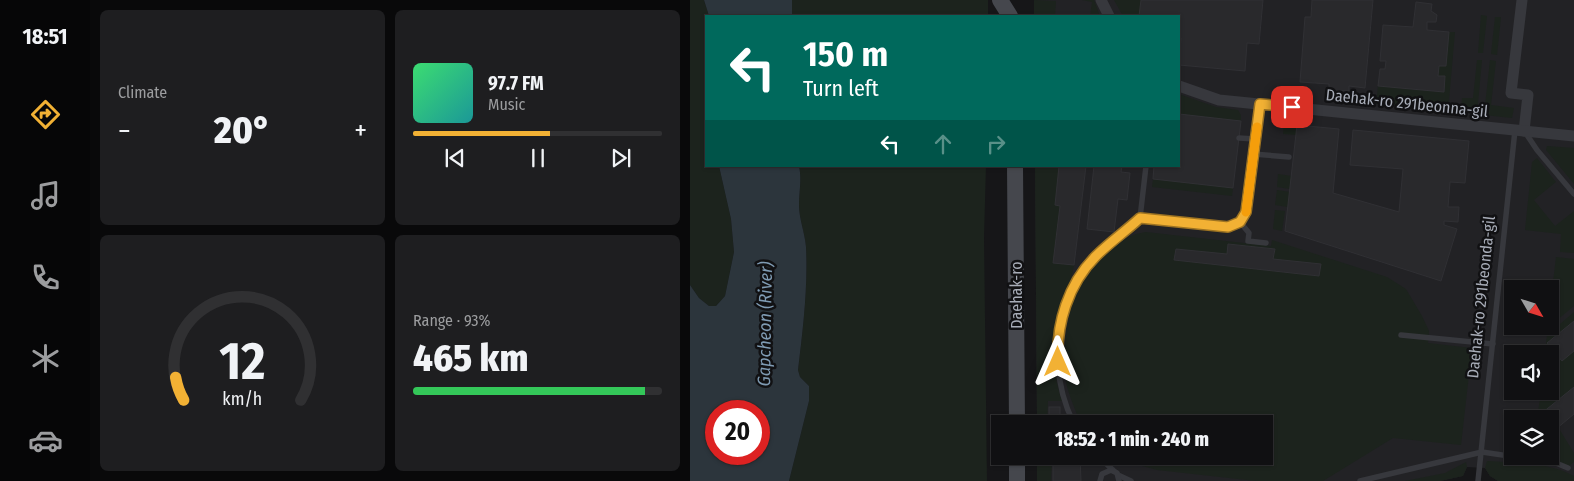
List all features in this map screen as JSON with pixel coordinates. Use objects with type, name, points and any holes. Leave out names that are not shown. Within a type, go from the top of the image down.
[{"type":"main road","points":[[1000,0],[1011,15]]},
{"type":"main road","points":[[1012,15],[1014,0]]},
{"type":"main road","name":"Daehak-ro","points":[[1015,167],[1017,415]]},
{"type":"main road","points":[[1017,465],[1017,481]]},
{"type":"street","points":[[1101,0],[1108,15]]},
{"type":"street","name":"Daehak-ro 291beonda-gil","points":[[1519,130],[1528,95],[1511,93],[1522,0]]},
{"type":"street","name":"Daehak-ro 291beonna-gil","points":[[1180,86],[1219,100],[1574,136]]},
{"type":"lane","points":[[1140,218],[1228,227],[1240,222],[1246,212],[1260,104]]},
{"type":"lane","points":[[1519,130],[1574,194]]},
{"type":"lane","name":"Daehak-ro 291beonda-gil","points":[[1478,481],[1519,130]]},
{"type":"lane","points":[[1239,138],[1255,139]]},
{"type":"lane","points":[[1253,154],[1289,157]]},
{"type":"lane","points":[[1071,415],[1059,382],[1057,343],[1062,314],[1076,282],[1096,256],[1140,218],[1146,167]]},
{"type":"lane","points":[[1240,222],[1249,233],[1248,241],[1266,242]]},
{"type":"lane","points":[[1400,335],[1493,344]]},
{"type":"lane","points":[[1360,481],[1482,452],[1556,463],[1568,468]]},
{"type":"lane","points":[[1107,465],[1117,476]]},
{"type":"lane","points":[[1100,481],[1100,476],[1104,471],[1131,481]]},
{"type":"shaded area","points":[[690,0],[704,0],[709,15],[705,15],[705,167],[719,167],[731,219],[734,252],[725,296],[716,306],[709,306],[699,298],[690,285]]},
{"type":"shaded area","points":[[792,0],[988,0],[988,15],[792,15]]},
{"type":"shaded area","points":[[1034,0],[1574,0],[1574,481],[1498,481],[1490,476],[1485,468],[1467,467],[1463,476],[1440,481],[1037,481],[1037,465],[1273,465],[1273,415],[1037,415],[1035,167],[1180,167],[1180,15],[1034,15]]},
{"type":"shaded area","points":[[1034,0],[1056,1],[1055,15],[1034,15]]},
{"type":"shaded area","points":[[1082,0],[1094,0],[1100,15],[1090,15],[1092,2]]},
{"type":"shaded area","points":[[1114,0],[1141,0],[1139,15],[1122,15]]},
{"type":"shaded area","points":[[1481,15],[1487,16],[1483,53],[1478,53]]},
{"type":"shaded area","points":[[1495,17],[1501,17],[1497,55],[1491,54]]},
{"type":"shaded area","points":[[1449,32],[1455,32],[1448,112],[1376,104],[1378,86],[1444,92],[1445,77],[1438,76],[1439,66],[1446,66]]},
{"type":"shaded area","points":[[1477,60],[1482,60],[1477,114],[1461,112],[1462,98],[1473,98]]},
{"type":"shaded area","points":[[1490,60],[1496,61],[1491,105],[1514,108],[1512,118],[1484,115]]},
{"type":"shaded area","points":[[1180,94],[1216,107],[1238,110],[1241,115],[1241,121],[1180,114]]},
{"type":"shaded area","points":[[1284,124],[1297,125],[1296,135],[1283,134]]},
{"type":"shaded area","points":[[1547,146],[1574,148],[1574,184],[1546,150]]},
{"type":"shaded area","points":[[1537,158],[1556,182],[1534,200],[1555,226],[1574,211],[1574,253],[1560,252],[1561,234],[1525,230],[1532,162]]},
{"type":"shaded area","points":[[799,167],[986,167],[984,237],[987,481],[789,481],[809,401],[809,386],[800,377],[798,370],[805,308],[806,278],[805,242],[799,210]]},
{"type":"shaded area","points":[[1035,167],[1059,167],[1055,205],[1060,206],[1053,263],[1074,265],[1058,317],[1053,349],[1056,380],[1062,401],[1048,401],[1047,415],[1037,415]]},
{"type":"shaded area","points":[[1278,174],[1292,176],[1290,189],[1277,187]]},
{"type":"shaded area","points":[[1153,179],[1233,188],[1232,196],[1152,187]]},
{"type":"shaded area","points":[[1277,190],[1290,192],[1288,207],[1275,205]]},
{"type":"shaded area","points":[[1275,210],[1285,211],[1282,231],[1273,229]]},
{"type":"shaded area","points":[[1146,232],[1271,246],[1272,240],[1387,277],[1406,289],[1429,331],[1428,343],[1472,348],[1461,445],[1393,438],[1323,481],[1256,481],[1157,470],[1139,465],[1273,465],[1273,415],[1077,415],[1069,394],[1065,376],[1065,341],[1072,303],[1081,282],[1094,265],[1126,238]]},
{"type":"shaded area","points":[[1556,257],[1574,259],[1574,306],[1559,318],[1559,280],[1553,280]]},
{"type":"shaded area","points":[[1574,312],[1574,387],[1555,410],[1538,410],[1540,400],[1559,400],[1559,345],[1546,345],[1547,335],[1559,335],[1559,325]]},
{"type":"shaded area","points":[[1559,429],[1574,453],[1574,462],[1569,466],[1559,463]]},
{"type":"shaded area","points":[[1487,461],[1504,462],[1504,465],[1538,465],[1564,471],[1574,476],[1574,481],[1498,481],[1490,476],[1485,468]]},
{"type":"shaded area","points":[[1466,462],[1467,467],[1463,476],[1440,481],[1405,481],[1445,473]]},
{"type":"shaded area","points":[[1037,465],[1052,465],[1051,481],[1037,481]]},
{"type":"water","points":[[704,0],[792,0],[792,15],[709,15]]},
{"type":"water","name":"Gapcheon (River)","points":[[719,167],[799,167],[799,210],[805,242],[806,278],[805,308],[798,370],[800,377],[809,386],[809,401],[789,481],[690,481],[690,285],[699,298],[709,306],[716,306],[725,296],[734,252],[731,219]]},
{"type":"building","points":[[1141,0],[1263,0],[1259,44],[1247,43],[1245,71],[1180,65],[1180,15],[1139,15]]},
{"type":"building","points":[[1312,0],[1373,0],[1365,88],[1349,86],[1349,91],[1329,90],[1329,84],[1300,82],[1305,17],[1311,17]]},
{"type":"building","points":[[1416,2],[1432,4],[1431,11],[1437,15],[1436,22],[1427,22],[1427,30],[1449,32],[1446,66],[1439,66],[1438,76],[1445,76],[1444,92],[1378,86],[1380,69],[1385,69],[1386,61],[1380,61],[1383,25],[1413,27]]},
{"type":"building","points":[[1180,114],[1241,121],[1233,188],[1153,179],[1154,167],[1180,167]]},
{"type":"building","points":[[1297,125],[1339,129],[1333,193],[1399,212],[1403,169],[1350,165],[1353,130],[1469,141],[1465,183],[1450,182],[1448,207],[1459,207],[1458,222],[1444,221],[1444,225],[1457,229],[1441,281],[1285,231]]},
{"type":"building","points":[[1059,167],[1086,167],[1074,265],[1053,263],[1060,206],[1055,205]]},
{"type":"building","points":[[1094,167],[1122,167],[1121,172],[1130,173],[1127,200],[1118,199],[1114,232],[1087,229]]},
{"type":"building","points":[[1228,244],[1275,249],[1273,259],[1321,264],[1319,276],[1174,260],[1176,249],[1227,254]]},
{"type":"building","points":[[1574,321],[1574,351],[1562,361],[1559,357],[1559,345],[1549,345],[1547,343]]},
{"type":"building","points":[[1574,387],[1574,414],[1559,426],[1559,410],[1546,410]]},
{"type":"building","points":[[1049,407],[1060,407],[1060,415],[1049,415]]},
{"type":"building","points":[[1053,465],[1080,465],[1081,481],[1053,481]]},
{"type":"slow traffic","points":[[1246,212],[1257,127]]},
{"type":"route","points":[[1058,362],[1057,343],[1062,314],[1076,282],[1096,256],[1140,218],[1228,227],[1240,222],[1246,212],[1260,104],[1292,107]]}]
